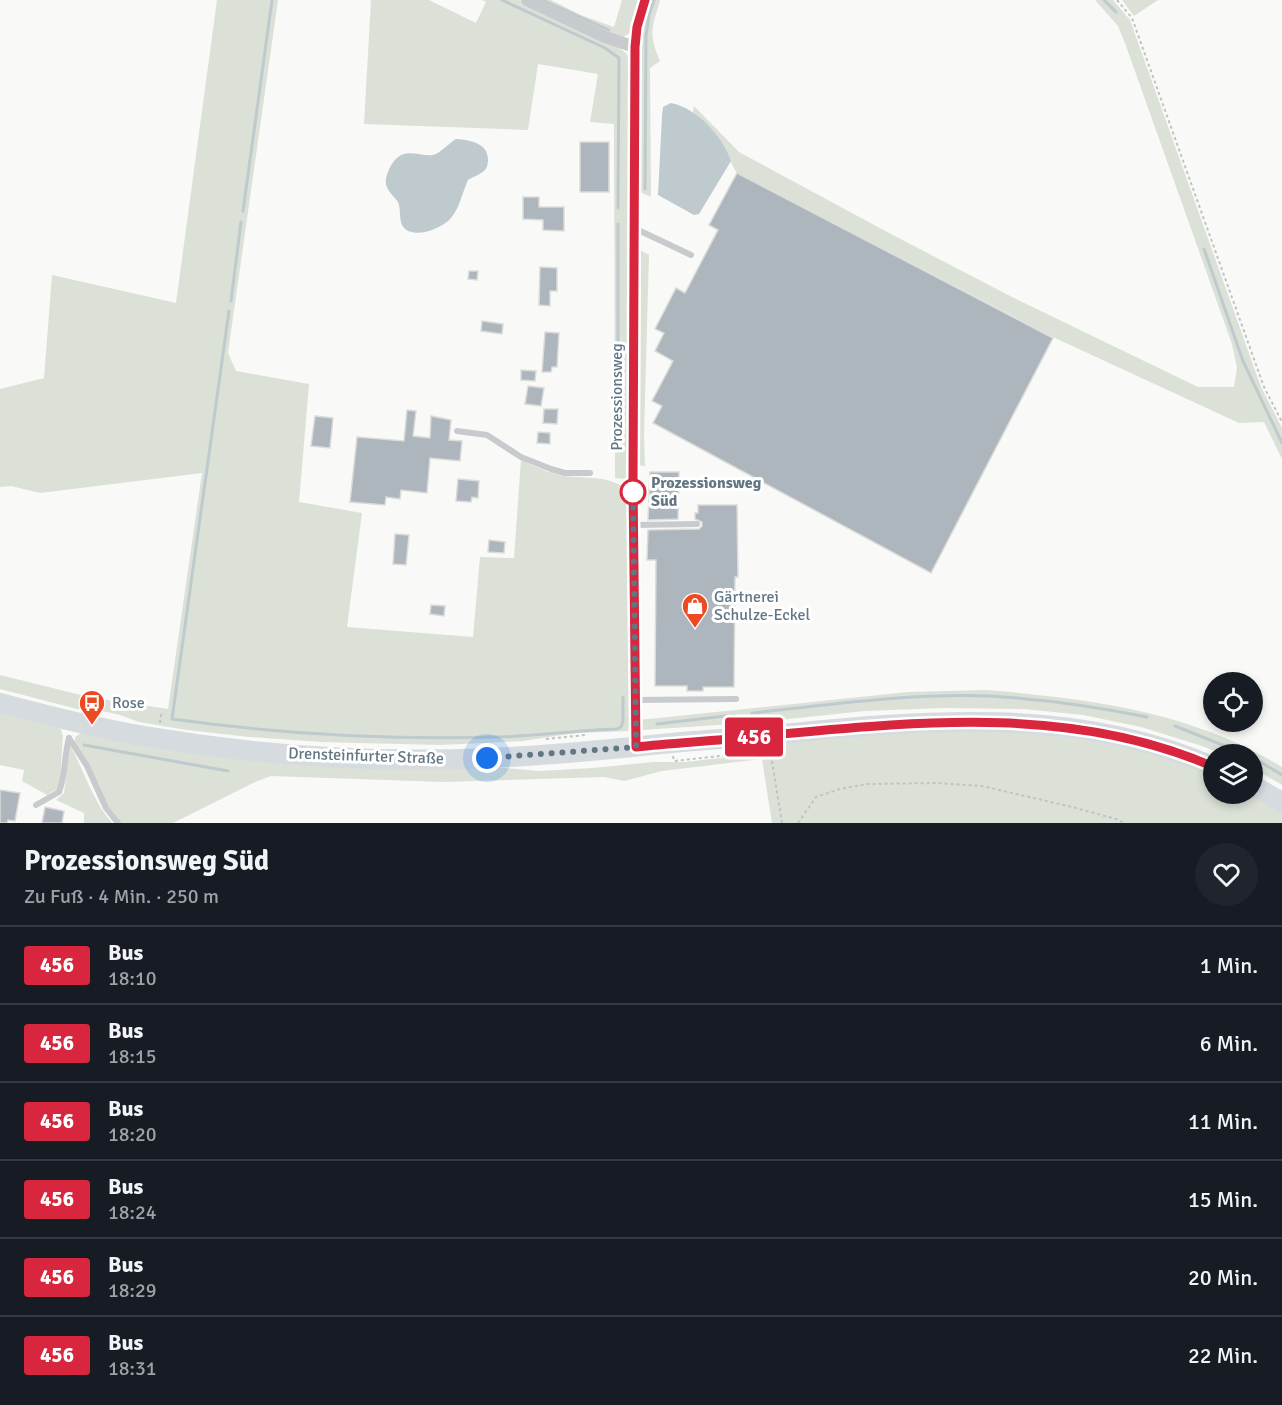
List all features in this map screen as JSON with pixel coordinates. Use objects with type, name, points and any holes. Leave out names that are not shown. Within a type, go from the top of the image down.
[{"type":"main road","name":"Drensteinfurter Straße","points":[[0,703],[71,730],[320,756],[487,758],[636,747],[864,725],[944,722],[1023,723],[1082,730],[1137,741],[1203,762]]},
{"type":"main road","points":[[1263,791],[1282,802]]},
{"type":"street","points":[[527,0],[605,37],[635,47]]},
{"type":"street","name":"Prozessionsweg","points":[[636,747],[633,525],[635,47],[637,27],[645,0]]},
{"type":"lane","points":[[634,227],[691,255]]},
{"type":"lane","points":[[457,431],[487,435],[521,457],[551,469],[564,473],[590,473]]},
{"type":"lane","points":[[633,525],[697,524]]},
{"type":"lane","points":[[634,700],[736,699]]},
{"type":"lane","points":[[36,805],[59,792],[63,782],[66,750],[71,730]]},
{"type":"lane","points":[[71,730],[106,808],[118,823]]},
{"type":"path","points":[[1117,0],[1132,18],[1264,387],[1282,422]]},
{"type":"path","points":[[541,740],[591,735]]},
{"type":"path","points":[[770,746],[782,823]]},
{"type":"path","points":[[798,823],[816,797],[867,783],[982,786],[1072,807],[1125,823]]},
{"type":"shaded area","points":[[217,0],[278,0],[228,353],[236,371],[309,384],[299,502],[362,513],[347,627],[473,637],[480,557],[514,558],[521,460],[559,475],[598,478],[613,482],[628,490],[630,721],[628,731],[576,733],[523,741],[440,745],[321,742],[187,730],[139,722],[93,709],[77,709],[0,689],[0,675],[89,697],[168,709],[202,473],[40,493],[11,486],[0,487],[0,389],[44,378],[52,275],[176,303]]},
{"type":"shaded area","points":[[371,0],[429,0],[476,23],[486,2],[482,0],[519,0],[617,46],[627,54],[630,65],[629,476],[623,479],[615,478],[614,124],[590,122],[598,74],[538,64],[528,130],[364,124]]},
{"type":"shaded area","points":[[535,0],[551,0],[581,15],[614,27],[622,0],[640,0],[631,32],[623,37],[606,33]]},
{"type":"shaded area","points":[[649,0],[660,0],[652,30],[660,61],[650,68],[651,197],[640,192],[640,35]]},
{"type":"shaded area","points":[[1095,0],[1113,0],[1130,20],[1261,387],[1282,428],[1282,459],[1264,422],[1239,423],[1055,338],[736,172],[718,140],[693,112],[694,106],[739,152],[1010,296],[1198,387],[1234,387],[1237,368],[1232,344],[1125,43],[1118,26]]},
{"type":"shaded area","points":[[1122,0],[1158,0],[1134,16]]},
{"type":"shaded area","points":[[671,103],[699,117],[715,133],[731,161],[699,214],[694,215],[658,195],[663,107]]},
{"type":"shaded area","points":[[456,139],[482,146],[487,155],[487,168],[468,180],[457,209],[447,222],[427,232],[406,230],[401,222],[398,202],[386,184],[390,167],[401,155],[410,153],[433,155]]},
{"type":"shaded area","points":[[638,249],[649,255],[645,466],[637,465]]},
{"type":"shaded area","points":[[987,690],[1064,698],[1176,720],[1238,744],[1203,744],[1203,746],[1141,727],[1083,715],[1024,709],[944,708],[865,711],[749,723],[642,730],[639,720],[908,692]]},
{"type":"shaded area","points":[[0,712],[61,729],[63,736],[60,781],[57,789],[47,795],[22,781],[24,770],[0,765]]},
{"type":"shaded area","points":[[1023,729],[1136,746],[1203,769],[1203,804],[1263,804],[1263,799],[1282,808],[1282,823],[772,823],[762,759],[662,771],[624,781],[604,777],[443,782],[271,776],[173,823],[121,823],[108,806],[75,742],[75,737],[83,732],[540,771],[654,762],[686,762],[746,755],[747,758],[753,758],[753,754],[784,742],[864,732]]},
{"type":"shaded area","points":[[70,745],[94,796],[112,823],[84,823],[84,813],[56,800],[64,793]]},
{"type":"shaded area","points":[[1263,757],[1282,767],[1282,785],[1263,774]]},
{"type":"building","points":[[580,142],[609,142],[609,192],[580,192]]},
{"type":"building","points":[[737,173],[1053,338],[931,573],[653,423],[662,406],[652,401],[673,361],[655,351],[664,333],[655,329],[676,288],[685,293],[718,230],[709,225]]},
{"type":"building","points":[[523,197],[539,197],[539,207],[564,207],[564,231],[543,230],[543,220],[523,219]]},
{"type":"building","points":[[540,267],[557,268],[557,291],[550,291],[550,306],[539,305]]},
{"type":"building","points":[[469,271],[478,271],[477,280],[468,279]]},
{"type":"building","points":[[482,321],[503,324],[502,334],[481,331]]},
{"type":"building","points":[[545,332],[559,333],[557,367],[552,367],[551,372],[542,372]]},
{"type":"building","points":[[521,370],[536,371],[535,381],[521,380]]},
{"type":"building","points":[[528,386],[544,388],[541,406],[525,404]]},
{"type":"building","points":[[544,409],[558,409],[557,424],[543,423]]},
{"type":"building","points":[[407,410],[416,411],[413,436],[430,438],[431,416],[451,420],[449,440],[462,441],[460,461],[430,458],[427,493],[401,490],[400,499],[386,497],[385,505],[350,502],[357,437],[404,441]]},
{"type":"building","points":[[315,416],[333,418],[330,448],[311,446]]},
{"type":"building","points":[[538,432],[550,433],[550,444],[537,443]]},
{"type":"building","points":[[650,472],[679,472],[678,519],[648,520]]},
{"type":"building","points":[[458,479],[479,481],[478,498],[472,497],[471,502],[456,501]]},
{"type":"building","name":"Gärtnerei Schulze-Eckel","points":[[698,505],[737,505],[738,577],[735,577],[734,687],[703,687],[703,691],[687,691],[687,686],[655,686],[656,560],[647,560],[648,530],[699,529],[702,522],[695,519]]},
{"type":"building","points":[[395,534],[409,535],[406,565],[393,564]]},
{"type":"building","points":[[489,540],[505,542],[504,553],[488,552]]},
{"type":"building","points":[[431,605],[445,606],[444,616],[430,614]]},
{"type":"building","points":[[0,790],[20,793],[15,821],[8,820],[7,823],[0,823]]},
{"type":"building","points":[[45,807],[64,811],[62,823],[42,823]]},
{"type":"waterway","points":[[243,211],[272,0]]},
{"type":"waterway","points":[[502,0],[605,48],[619,58],[618,208]]},
{"type":"waterway","points":[[542,0],[609,30]]},
{"type":"waterway","points":[[645,189],[646,36],[654,0]]},
{"type":"waterway","points":[[1104,0],[1116,12]]},
{"type":"waterway","points":[[231,301],[241,222]]},
{"type":"waterway","points":[[618,224],[618,450]]},
{"type":"waterway","points":[[1204,249],[1243,361],[1282,443]]},
{"type":"waterway","points":[[229,311],[172,719],[253,729],[335,735],[417,738],[514,736],[617,729],[621,727],[623,721],[623,697]]},
{"type":"waterway","points":[[752,713],[870,700],[930,696],[989,696],[1088,706],[1147,717]]},
{"type":"waterway","points":[[657,724],[734,715]]},
{"type":"waterway","points":[[1175,726],[1220,744]]},
{"type":"waterway","points":[[84,745],[228,771]]},
{"type":"waterway","points":[[1263,764],[1282,775]]},
{"type":"bus line","name":"456","points":[[645,0],[637,27],[635,47],[633,484],[636,747],[864,725],[944,722],[1023,723],[1082,730],[1137,741],[1203,762]]},
{"type":"place","name":"Prozessionsweg Süd","points":[[633,492]]},
{"type":"place","name":"Gärtnerei Schulze-Eckel","points":[[695,629]]},
{"type":"place","name":"Rose","points":[[92,726]]},
{"type":"route","points":[[487,758],[636,747],[633,492]]}]
